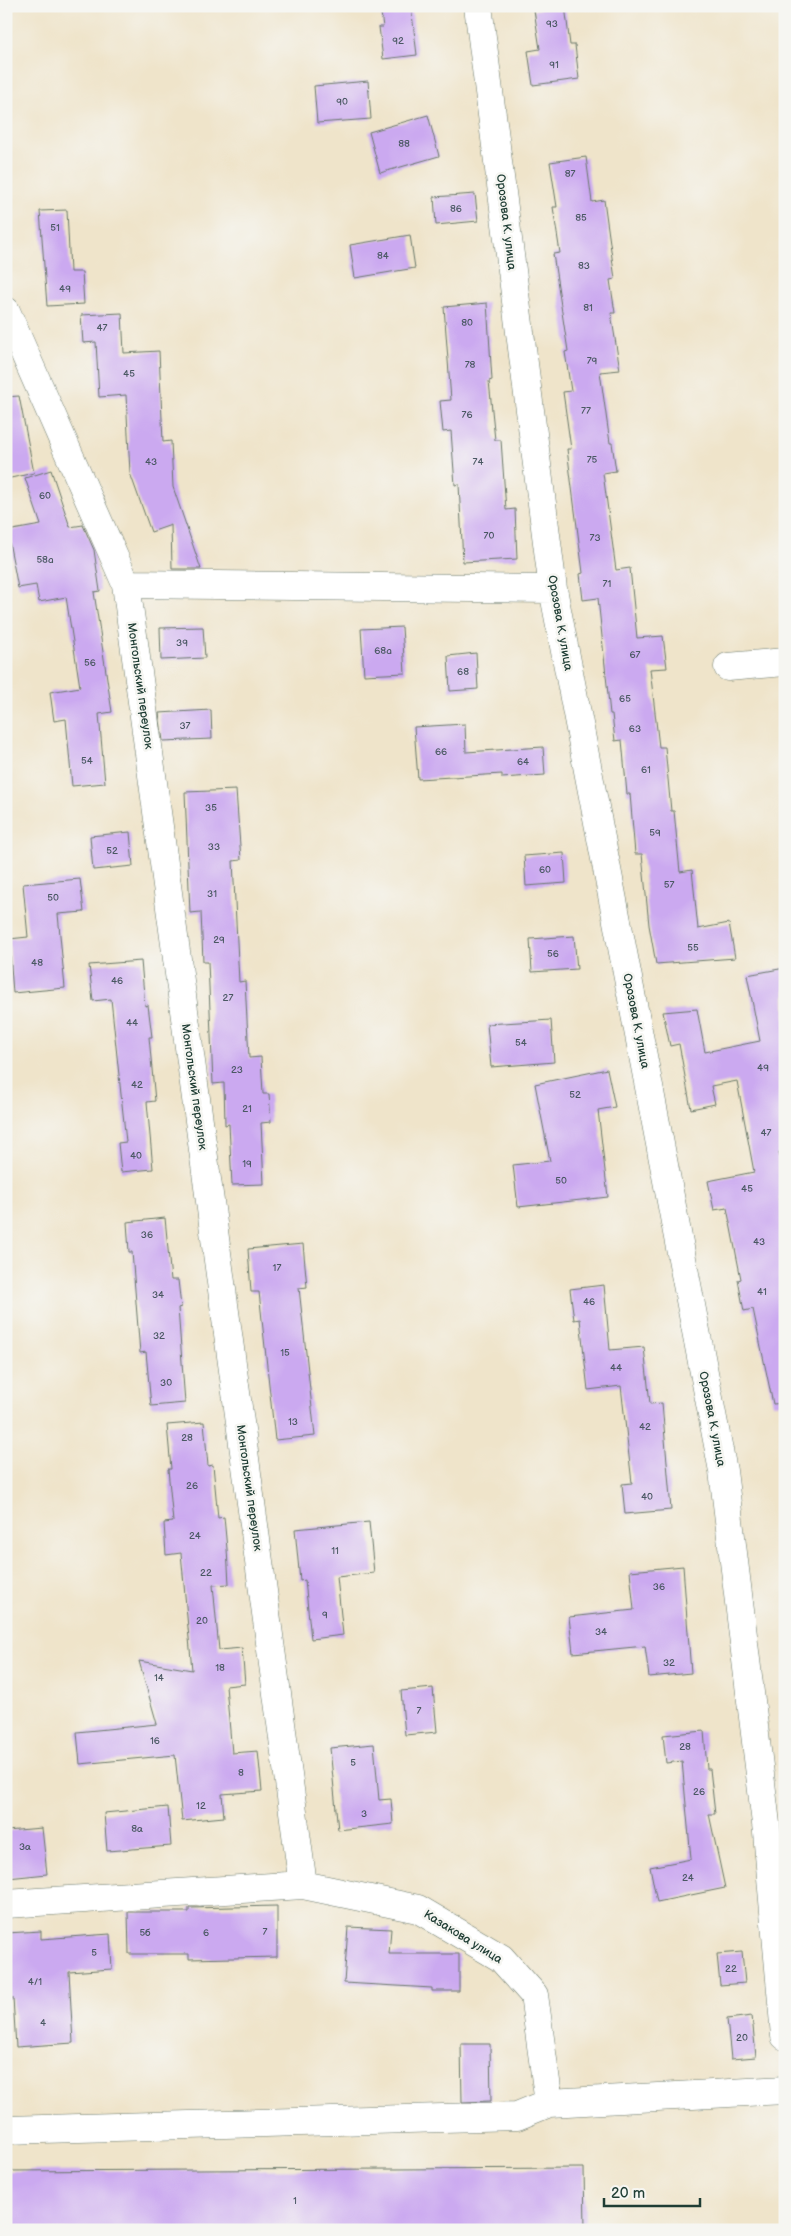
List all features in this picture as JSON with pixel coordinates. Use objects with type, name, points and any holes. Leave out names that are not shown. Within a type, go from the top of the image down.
[{"type":"street","name":"Орозова К. улица","points":[[478,6],[553,589],[723,1471],[767,1832],[785,2036]]},
{"type":"street","name":"Монгольский переулок","points":[[6,311],[126,584],[303,1885]]},
{"type":"street","points":[[126,584],[553,589]]},
{"type":"street","points":[[728,667],[785,662]]},
{"type":"street","name":"Казакова улица","points":[[6,1904],[303,1885],[418,1910],[501,1958],[534,1995],[549,2103]]},
{"type":"street","points":[[6,2130],[517,2116],[549,2103],[785,2090]]},
{"type":"building","points":[[380,6],[411,6],[417,55],[383,59],[379,27],[383,27]]},
{"type":"building","points":[[565,6],[570,45],[575,45],[579,79],[533,85],[528,51],[540,49],[534,10]]},
{"type":"building","points":[[368,81],[371,119],[317,123],[314,86]]},
{"type":"building","points":[[428,115],[439,156],[380,173],[369,132]]},
{"type":"building","points":[[586,157],[592,202],[604,200],[615,279],[610,280],[615,313],[611,313],[620,370],[600,372],[616,471],[603,473],[616,570],[630,568],[637,638],[663,636],[667,668],[650,669],[659,747],[665,747],[671,811],[674,811],[680,872],[692,870],[698,929],[729,923],[735,958],[656,964],[649,925],[642,854],[635,854],[630,794],[627,794],[622,740],[615,741],[612,714],[610,714],[598,598],[583,600],[580,574],[583,573],[567,449],[571,449],[563,392],[571,391],[565,352],[568,351],[553,254],[560,253],[553,207],[557,207],[550,162]]},
{"type":"building","points":[[475,194],[478,221],[436,225],[434,197]]},
{"type":"building","points":[[67,210],[70,272],[82,272],[84,304],[47,306],[40,211]]},
{"type":"building","points":[[410,235],[415,268],[355,278],[350,245]]},
{"type":"building","points":[[487,303],[492,380],[489,381],[495,440],[501,440],[506,510],[515,509],[517,559],[463,562],[459,484],[455,485],[451,431],[443,432],[440,401],[451,400],[444,307]]},
{"type":"building","points":[[122,313],[124,353],[159,351],[163,442],[171,441],[173,487],[201,569],[172,569],[171,525],[151,532],[130,473],[126,395],[99,397],[96,342],[83,343],[81,315]]},
{"type":"building","points":[[19,396],[34,473],[6,479],[6,397]]},
{"type":"building","points":[[51,470],[70,527],[83,525],[94,550],[100,591],[94,592],[112,712],[99,714],[105,783],[72,786],[66,719],[54,721],[50,692],[80,687],[66,597],[39,602],[36,585],[18,588],[7,531],[41,525],[25,478]]},
{"type":"building","points":[[203,627],[205,658],[161,660],[160,628]]},
{"type":"building","points":[[402,627],[405,673],[364,675],[361,629]]},
{"type":"building","points":[[476,653],[478,689],[450,691],[448,656]]},
{"type":"building","points":[[211,710],[212,739],[163,741],[159,713]]},
{"type":"building","points":[[465,724],[466,752],[543,747],[545,775],[502,778],[502,774],[418,779],[414,727]]},
{"type":"building","points":[[236,790],[241,860],[233,861],[239,982],[245,981],[249,1058],[261,1057],[263,1094],[269,1094],[271,1122],[261,1123],[264,1184],[232,1185],[229,1124],[225,1125],[224,1083],[213,1084],[208,962],[203,962],[201,912],[190,913],[185,792]]},
{"type":"building","points":[[130,832],[133,866],[93,870],[90,836]]},
{"type":"building","points":[[564,853],[566,883],[526,886],[524,856]]},
{"type":"building","points":[[80,879],[84,912],[58,914],[65,988],[13,993],[9,939],[28,937],[23,884]]},
{"type":"building","points":[[574,936],[577,969],[532,972],[530,939]]},
{"type":"building","points":[[141,961],[145,1006],[148,1005],[152,1037],[149,1037],[155,1101],[147,1102],[153,1169],[121,1172],[118,1143],[126,1142],[111,999],[93,1001],[89,965]]},
{"type":"building","points":[[785,968],[785,1151],[779,1152],[785,1181],[785,1197],[779,1198],[785,1230],[785,1403],[773,1404],[753,1309],[744,1311],[738,1280],[741,1279],[727,1208],[714,1210],[708,1181],[754,1172],[737,1081],[711,1086],[715,1104],[691,1109],[679,1044],[670,1046],[663,1012],[697,1009],[705,1052],[760,1041],[747,975]]},
{"type":"building","points":[[551,1020],[554,1062],[491,1067],[487,1024]]},
{"type":"building","points":[[607,1069],[615,1107],[598,1110],[608,1197],[518,1207],[513,1165],[550,1161],[535,1084]]},
{"type":"building","points":[[165,1218],[171,1280],[178,1280],[181,1307],[178,1308],[185,1403],[151,1406],[146,1352],[140,1353],[132,1252],[129,1252],[127,1222]]},
{"type":"building","points":[[303,1244],[307,1287],[299,1288],[315,1436],[275,1440],[259,1292],[251,1292],[248,1249]]},
{"type":"building","points":[[604,1285],[610,1350],[644,1347],[650,1404],[662,1403],[671,1510],[625,1514],[622,1484],[632,1483],[621,1386],[588,1390],[580,1319],[574,1320],[570,1289]]},
{"type":"building","points":[[204,1422],[208,1466],[213,1465],[218,1518],[224,1517],[227,1549],[229,1584],[213,1585],[219,1650],[242,1648],[245,1684],[226,1686],[232,1753],[258,1751],[262,1791],[222,1794],[224,1817],[182,1821],[175,1755],[80,1764],[77,1732],[157,1724],[139,1661],[192,1670],[181,1553],[166,1555],[164,1523],[173,1522],[168,1469],[171,1469],[167,1425]]},
{"type":"building","points":[[369,1522],[374,1573],[337,1577],[343,1635],[311,1639],[305,1580],[300,1581],[295,1529]]},
{"type":"building","points":[[683,1566],[691,1673],[649,1677],[645,1646],[573,1653],[569,1617],[634,1610],[630,1571]]},
{"type":"building","points":[[433,1688],[437,1732],[405,1735],[401,1691]]},
{"type":"building","points":[[704,1731],[707,1769],[710,1769],[715,1814],[709,1814],[725,1888],[657,1902],[650,1867],[691,1859],[682,1761],[666,1763],[663,1735]]},
{"type":"building","points":[[374,1744],[379,1800],[391,1799],[393,1824],[338,1830],[330,1748]]},
{"type":"building","points":[[168,1807],[171,1846],[107,1851],[104,1813]]},
{"type":"building","points":[[42,1828],[47,1874],[8,1878],[6,1831]]},
{"type":"building","points":[[277,1906],[277,1957],[189,1959],[189,1954],[129,1954],[128,1912],[189,1912],[189,1908]]},
{"type":"building","points":[[348,1927],[391,1929],[389,1954],[459,1954],[459,1991],[432,1991],[432,1988],[344,1983]]},
{"type":"building","points":[[41,1931],[41,1939],[110,1934],[112,1969],[69,1972],[73,2043],[16,2047],[13,1998],[6,1998],[6,1933]]},
{"type":"building","points":[[742,1952],[745,1983],[720,1985],[717,1954]]},
{"type":"building","points":[[752,2016],[756,2057],[731,2059],[727,2019]]},
{"type":"building","points":[[461,2044],[490,2044],[491,2101],[462,2102]]},
{"type":"building","points":[[584,2168],[585,2230],[6,2230],[6,2171]]}]
